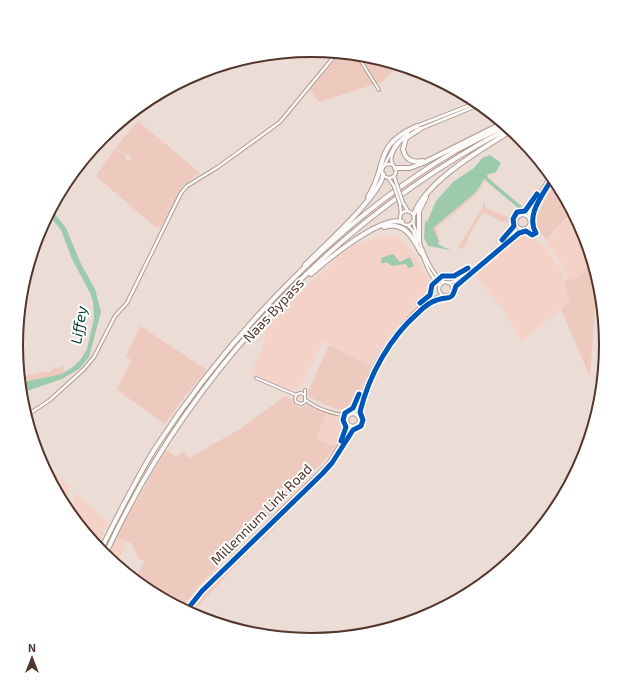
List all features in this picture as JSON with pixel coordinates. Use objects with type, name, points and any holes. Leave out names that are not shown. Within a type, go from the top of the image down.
[{"type":"highway","points":[[394,167],[410,168],[498,126]]},
{"type":"highway","points":[[418,128],[406,138],[403,145],[403,153],[413,162],[432,158]]},
{"type":"highway","points":[[360,209],[375,184],[381,161],[389,146],[401,134],[418,128]]},
{"type":"highway","name":"Naas Bypass","points":[[103,545],[132,489],[182,410],[230,346],[268,304],[348,229],[376,206],[452,153],[501,128]]},
{"type":"highway","name":"Naas Bypass","points":[[108,550],[145,478],[187,413],[216,374],[287,292],[324,258],[390,203],[467,151],[504,131]]},
{"type":"highway","points":[[414,214],[419,202],[432,187],[447,174],[507,133]]},
{"type":"highway","points":[[288,285],[360,209],[382,182],[383,174]]},
{"type":"highway","points":[[419,241],[419,211],[432,187]]},
{"type":"highway","points":[[266,316],[330,258],[367,233],[389,222],[402,222]]},
{"type":"highway","points":[[367,233],[391,225],[403,228],[411,235],[421,253]]},
{"type":"main road","points":[[31,412],[50,400],[78,375],[94,357],[115,316],[127,303],[181,193],[187,186],[218,167],[280,122],[333,58]]},
{"type":"main road","points":[[358,407],[347,419],[348,423],[354,426],[359,422],[358,407],[371,372],[390,342],[415,313],[433,299],[439,291],[439,286],[421,253],[413,231],[408,225],[402,222],[402,204],[396,186],[394,167],[391,158],[399,142],[408,134],[418,128],[470,105]]},
{"type":"main road","points":[[396,186],[383,174],[384,166],[397,142],[418,128],[473,107]]},
{"type":"main road","points":[[384,166],[388,164],[394,167]]},
{"type":"main road","points":[[387,178],[394,176]]},
{"type":"main road","points":[[433,299],[450,295],[452,287],[456,281],[482,262],[515,232],[529,226],[529,213],[547,181]]},
{"type":"main road","points":[[402,204],[414,214],[413,222],[419,241],[433,272],[444,282],[448,283],[456,281]]},
{"type":"main road","points":[[401,214],[408,210]]},
{"type":"main road","points":[[515,232],[516,218],[529,213]]},
{"type":"main road","points":[[525,215],[529,219]]},
{"type":"main road","points":[[408,225],[413,222]]},
{"type":"main road","points":[[516,226],[521,229]]},
{"type":"main road","points":[[439,286],[444,282]]},
{"type":"main road","points":[[448,283],[452,287]]},
{"type":"main road","points":[[439,291],[444,296]]},
{"type":"main road","points":[[351,414],[358,416]]},
{"type":"main road","name":"Millennium Link Road","points":[[348,423],[349,431]]},
{"type":"main road","name":"Millennium Link Road","points":[[189,605],[202,589],[327,465],[339,449],[349,431],[354,426]]},
{"type":"street","points":[[362,62],[379,90]]},
{"type":"street","points":[[256,378],[296,396]]},
{"type":"street","points":[[295,399],[296,396],[305,390],[306,400],[304,403]]},
{"type":"street","points":[[289,394],[299,404],[309,402]]},
{"type":"street","points":[[306,400],[342,416],[348,423]]},
{"type":"street","points":[[342,416],[351,414]]},
{"type":"shaded area","points":[[337,58],[349,59],[394,69],[382,82],[319,102],[310,90]]},
{"type":"shaded area","points":[[138,121],[200,173],[182,186],[162,227],[154,226],[96,176],[115,148],[124,155],[127,161],[131,160],[130,156],[125,155],[116,147]]},
{"type":"shaded area","points":[[490,155],[501,163],[496,172],[487,175],[488,178],[524,208],[518,208],[484,179],[476,192],[433,228],[439,241],[438,244],[450,250],[428,246],[424,238],[425,222],[428,220],[436,201],[453,182],[474,168],[482,158]]},
{"type":"shaded area","points":[[484,179],[483,184],[473,197],[438,226],[436,229],[439,241],[434,234],[433,227],[471,196]]},
{"type":"shaded area","points":[[552,188],[568,215],[547,240],[535,227],[534,220]]},
{"type":"shaded area","points":[[483,198],[486,209],[512,218],[510,223],[500,221],[483,212],[471,232],[466,244],[461,250],[459,246],[483,207]]},
{"type":"shaded area","points":[[55,214],[66,228],[81,264],[95,289],[101,312],[89,357],[79,369],[62,379],[27,391],[25,383],[62,374],[81,359],[87,349],[94,318],[93,301],[90,293],[72,259],[61,230],[52,219]]},
{"type":"shaded area","points":[[568,216],[584,252],[588,265],[579,277],[568,280],[562,263],[546,244]]},
{"type":"shaded area","points":[[524,232],[532,236],[541,244],[561,269],[570,302],[521,342],[506,313],[474,274],[517,235]]},
{"type":"shaded area","points":[[384,236],[400,238],[408,247],[432,284],[431,291],[393,330],[371,366],[323,341],[300,388],[290,390],[251,373],[263,346],[268,321],[352,245]]},
{"type":"shaded area","points":[[393,254],[400,262],[410,257],[414,266],[408,268],[406,264],[392,266],[386,262],[382,264],[381,258]]},
{"type":"shaded area","points":[[588,266],[595,300],[590,377],[561,309],[570,302],[564,282],[579,277]]},
{"type":"shaded area","points":[[140,326],[207,370],[185,396],[165,424],[117,390],[131,360],[126,356]]},
{"type":"shaded area","points":[[329,345],[371,366],[352,407],[347,409],[336,408],[309,397],[308,392]]},
{"type":"shaded area","points":[[63,365],[65,372],[25,383],[25,377],[46,371],[49,373],[56,366],[57,369]]},
{"type":"shaded area","points":[[285,396],[292,399],[293,403],[300,408],[307,404],[327,411],[316,439],[336,447],[308,478],[306,476],[307,480],[260,525],[257,524],[259,527],[232,553],[229,552],[231,554],[201,584],[185,603],[167,594],[138,574],[144,561],[139,559],[131,543],[116,536],[166,450],[176,457],[183,452],[189,458],[240,429]]},
{"type":"shaded area","points":[[327,411],[341,419],[344,425],[344,432],[336,447],[316,439]]},
{"type":"shaded area","points":[[52,470],[70,487],[67,497]]},
{"type":"shaded area","points":[[312,484],[314,486],[263,540],[258,538]]},
{"type":"shaded area","points":[[76,493],[108,522],[100,541],[94,535],[72,505]]},
{"type":"shaded area","points":[[116,536],[127,542],[119,560],[109,551]]},
{"type":"shaded area","points":[[255,539],[258,542],[196,609],[192,607]]},
{"type":"cycle path","points":[[190,606],[202,591],[322,474],[332,463],[353,430],[361,426],[363,420],[360,412],[369,384],[390,345],[409,322],[430,303],[437,300],[450,298],[453,295],[456,286],[519,233],[526,231],[532,235],[536,233],[533,226],[534,211],[549,184]]},
{"type":"cycle path","points":[[502,240],[514,226],[513,219],[517,212],[525,211],[537,194]]},
{"type":"cycle path","points":[[420,303],[430,295],[432,285],[442,276],[454,276],[468,268]]},
{"type":"cycle path","points":[[341,441],[346,427],[343,420],[345,413],[353,408],[359,394]]},
{"type":"water label","name":"Liffey","points":[[78,325]]}]
